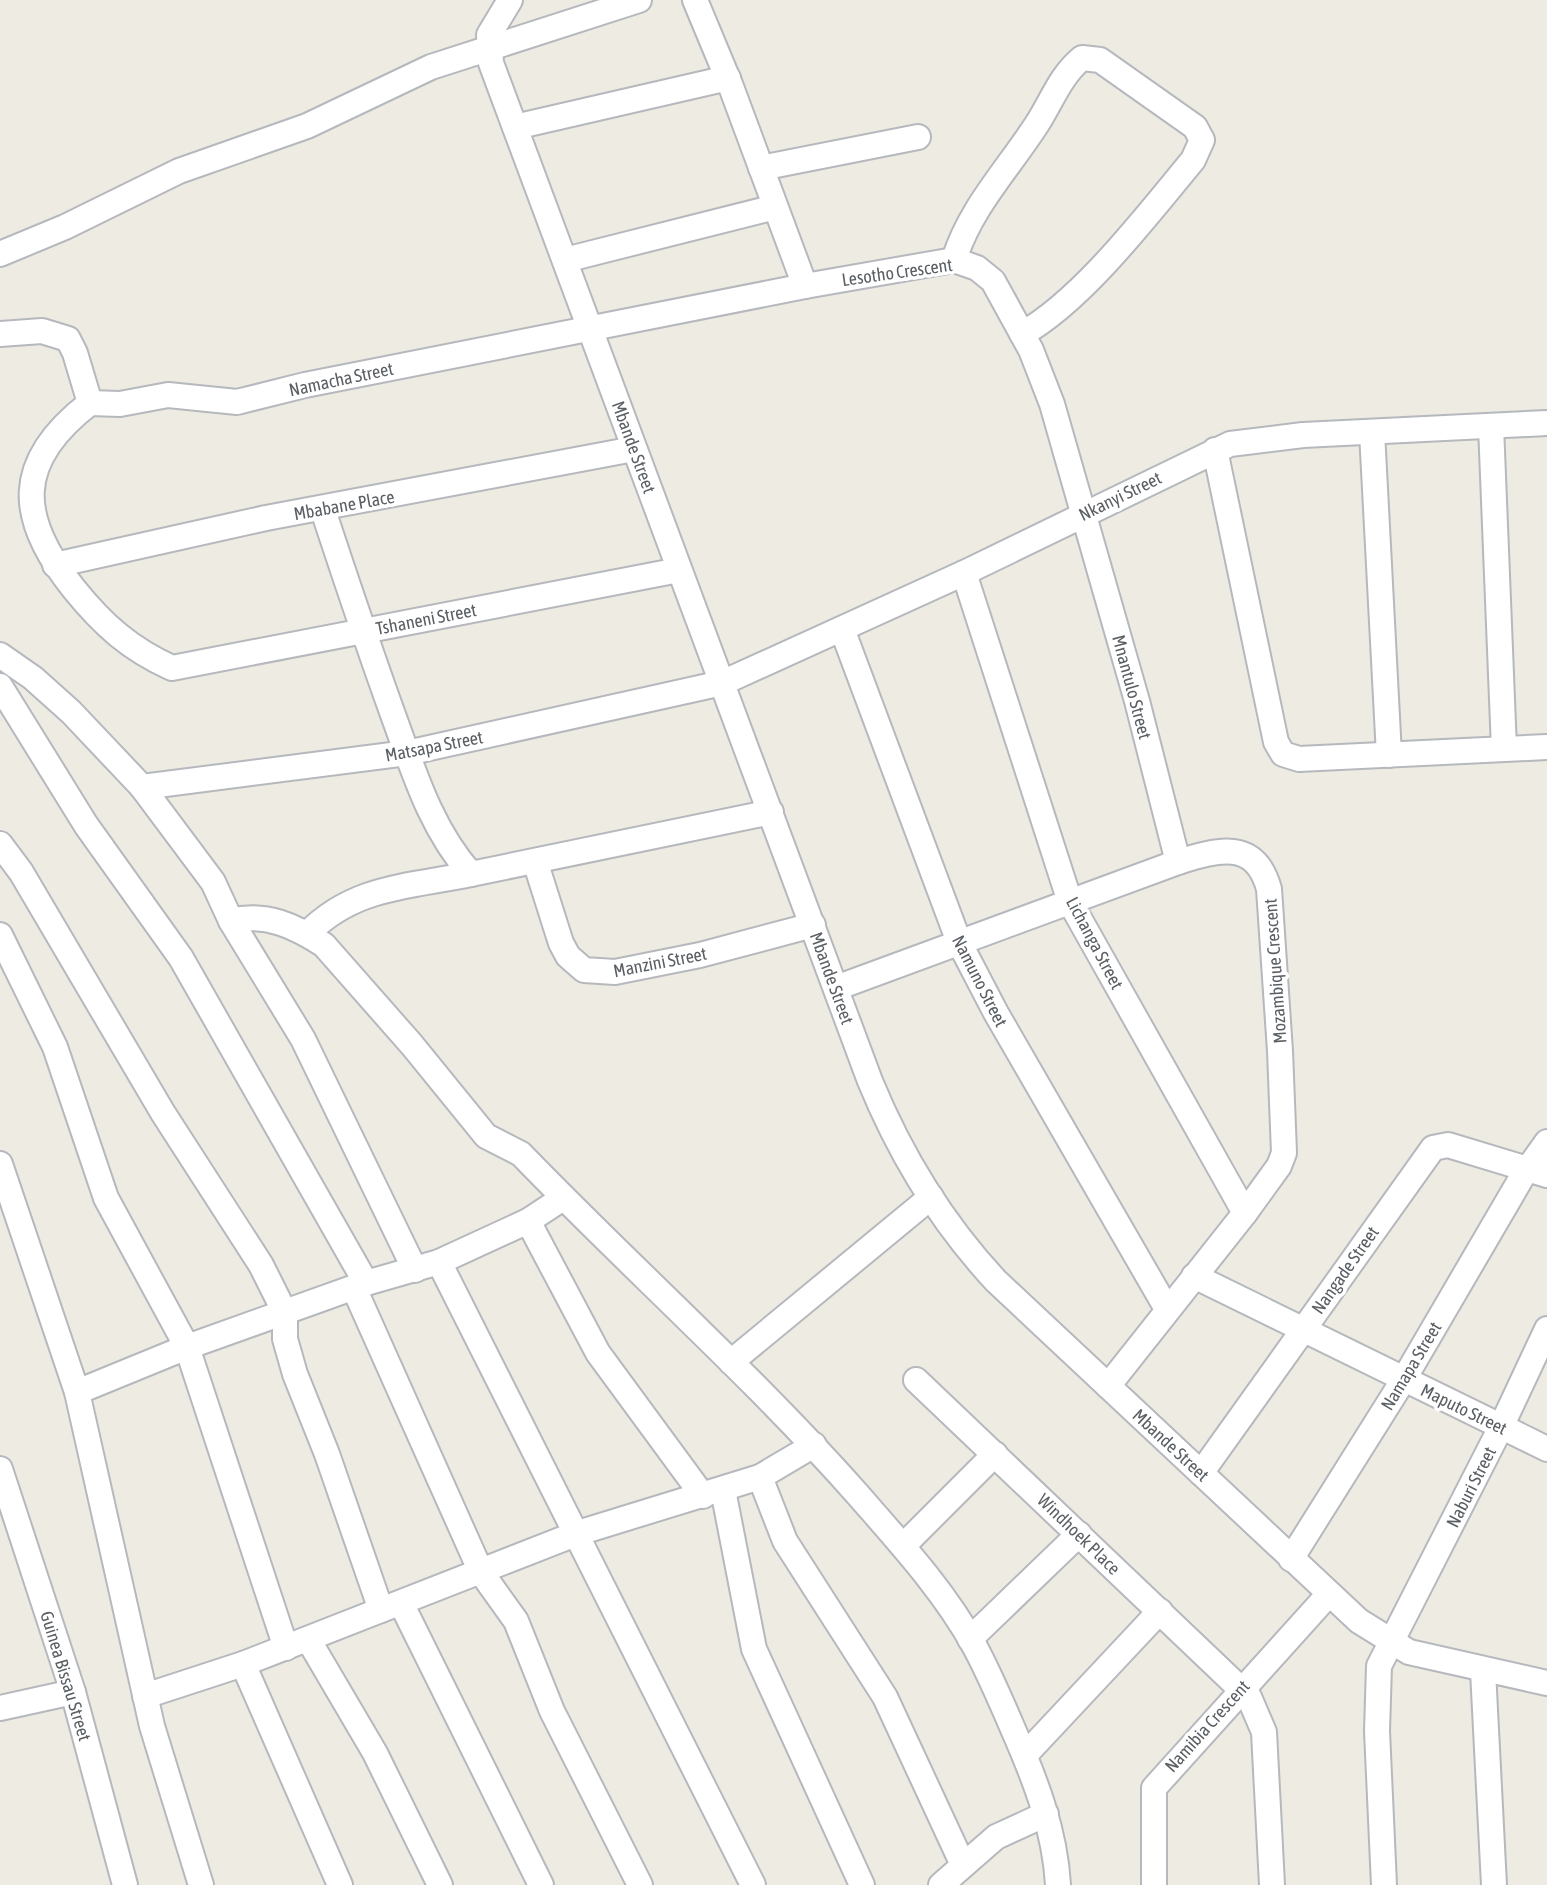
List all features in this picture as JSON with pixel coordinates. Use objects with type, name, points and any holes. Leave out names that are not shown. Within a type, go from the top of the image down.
[{"type":"street","points":[[488,48],[490,30],[510,0]]},
{"type":"street","points":[[0,254],[76,222],[179,171],[307,127],[431,67],[639,0]]},
{"type":"street","points":[[695,0],[728,78],[804,286]]},
{"type":"street","name":"Mbande Street","points":[[488,48],[514,127],[883,1112],[897,1142],[931,1197],[983,1266],[1328,1595],[1391,1644],[1427,1658],[1547,1683]]},
{"type":"street","points":[[954,260],[973,213],[1039,121],[1063,78],[1082,58],[1100,60],[1195,127],[1202,140],[1193,160],[1080,289],[1047,321],[1022,334]]},
{"type":"street","points":[[514,127],[728,78]]},
{"type":"street","points":[[761,168],[918,137]]},
{"type":"street","points":[[565,260],[775,207]]},
{"type":"street","name":"Lesotho Crescent","points":[[591,328],[954,260],[977,268],[993,281],[1022,334],[1052,404],[1084,514]]},
{"type":"street","name":"Namacha Street","points":[[90,403],[120,404],[168,395],[237,402],[305,385],[591,328]]},
{"type":"street","points":[[0,334],[42,331],[68,339],[90,403],[58,431],[44,452],[33,482],[31,504],[34,525],[55,565]]},
{"type":"street","name":"Nkanyi Street","points":[[722,683],[964,573],[1214,450],[1245,441],[1547,423]]},
{"type":"street","points":[[1491,426],[1504,749]]},
{"type":"street","points":[[1372,432],[1389,755]]},
{"type":"street","name":"Mbabane Place","points":[[55,565],[202,531],[634,449]]},
{"type":"street","points":[[1214,450],[1276,742],[1283,754],[1299,759],[1547,747]]},
{"type":"street","points":[[323,510],[363,631],[433,821],[456,857],[471,874]]},
{"type":"street","name":"Mnantulo Street","points":[[1084,514],[1137,701],[1178,862]]},
{"type":"street","name":"Tshaneni Street","points":[[55,565],[108,629],[133,648],[172,668],[679,570]]},
{"type":"street","name":"Lichanga Street","points":[[964,573],[1070,902],[1245,1213]]},
{"type":"street","name":"Namuno Street","points":[[842,629],[959,942],[1003,1025],[1167,1309]]},
{"type":"street","points":[[0,655],[33,678],[63,705],[142,787],[213,882],[231,921],[303,1039],[415,1270]]},
{"type":"street","name":"Matsapa Street","points":[[142,787],[407,753],[722,683]]},
{"type":"street","points":[[0,687],[86,825],[181,958],[360,1285],[481,1572],[516,1621],[552,1711],[640,1885]]},
{"type":"street","points":[[307,934],[336,909],[366,894],[771,812]]},
{"type":"street","points":[[0,844],[21,872],[163,1113],[261,1265],[285,1313],[285,1339],[295,1374],[391,1607],[541,1885]]},
{"type":"street","name":"Mozambique Crescent","points":[[836,988],[1178,862],[1219,850],[1233,851],[1253,860],[1263,872],[1269,889],[1284,1146],[1279,1166],[1108,1386]]},
{"type":"street","name":"Manzini Street","points":[[535,861],[561,943],[568,956],[584,970],[615,972],[700,955],[813,925]]},
{"type":"street","points":[[231,921],[255,916],[307,934],[340,961],[486,1136],[520,1154],[732,1362],[814,1445],[903,1546],[970,1639],[1025,1755],[1054,1842],[1058,1885]]},
{"type":"street","points":[[0,935],[55,1047],[106,1198],[187,1347],[297,1644],[374,1753],[440,1885]]},
{"type":"street","name":"Namapa Street","points":[[1291,1559],[1537,1173],[1547,1142]]},
{"type":"street","name":"Nangade Street","points":[[1200,1473],[1433,1148],[1448,1145],[1537,1173]]},
{"type":"street","points":[[0,1164],[77,1392],[145,1696],[201,1885]]},
{"type":"street","points":[[732,1362],[931,1197]]},
{"type":"street","points":[[77,1392],[187,1347],[360,1285],[439,1262],[528,1221],[563,1198]]},
{"type":"street","points":[[528,1221],[598,1353],[713,1493],[731,1519],[739,1582],[754,1649],[862,1885]]},
{"type":"street","points":[[439,1262],[578,1533],[753,1885]]},
{"type":"street","name":"Maputo Street","points":[[1194,1276],[1547,1449]]},
{"type":"street","name":"Naburi Street","points":[[1384,1885],[1377,1690],[1380,1666],[1501,1427],[1547,1329]]},
{"type":"street","name":"Windhoek Place","points":[[916,1380],[1241,1688],[1255,1707],[1264,1732],[1272,1885]]},
{"type":"street","points":[[145,1696],[297,1644],[578,1533],[760,1477],[814,1445]]},
{"type":"street","points":[[903,1546],[995,1454]]},
{"type":"street","name":"Guinea Bissau Street","points":[[0,1469],[73,1692],[125,1885]]},
{"type":"street","points":[[760,1477],[785,1542],[885,1697],[963,1865]]},
{"type":"street","points":[[970,1639],[1079,1534]]},
{"type":"street","name":"Namibia Crescent","points":[[1154,1885],[1153,1788],[1328,1595]]},
{"type":"street","points":[[1025,1755],[1160,1611]]},
{"type":"street","points":[[243,1664],[340,1885]]},
{"type":"street","points":[[1483,1671],[1494,1885]]},
{"type":"street","points":[[0,1709],[73,1692]]},
{"type":"street","points":[[941,1885],[1010,1828],[1046,1814]]}]
